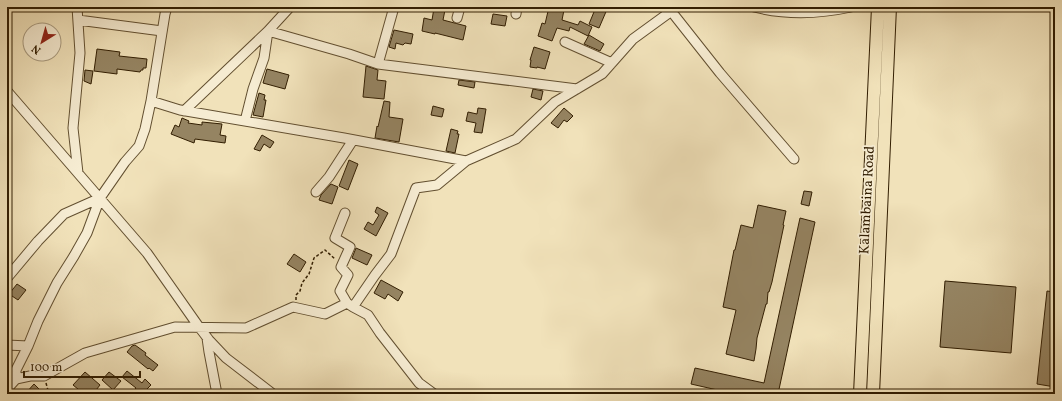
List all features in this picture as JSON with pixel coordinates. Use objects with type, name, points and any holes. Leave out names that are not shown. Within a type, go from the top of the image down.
[{"type":"main road","points":[[860,394],[878,7]]},
{"type":"main road","name":"Kalambaina Road","points":[[873,394],[890,7]]},
{"type":"street","points":[[77,7],[80,53],[73,128],[78,173]]},
{"type":"street","points":[[16,379],[16,370],[38,321],[57,283],[87,233],[100,198],[125,162],[139,146],[145,129],[151,101],[167,7]]},
{"type":"street","points":[[184,111],[268,31],[290,7]]},
{"type":"street","points":[[378,64],[394,7]]},
{"type":"street","points":[[457,18],[460,7]]},
{"type":"street","points":[[754,7],[780,12],[802,13],[824,12],[851,7]]},
{"type":"street","points":[[7,389],[16,379],[30,376],[44,376],[85,353],[175,327],[246,328],[293,307],[325,314],[350,305],[391,254],[416,188],[437,185],[466,161],[516,139],[555,102],[602,74],[633,39],[674,9],[720,73],[794,159]]},
{"type":"street","points":[[78,20],[162,31]]},
{"type":"street","points":[[268,31],[378,64],[577,89]]},
{"type":"street","points":[[245,121],[253,89],[264,58],[268,31]]},
{"type":"street","points":[[565,42],[612,63]]},
{"type":"street","points":[[7,91],[147,253],[208,338],[226,358],[273,394]]},
{"type":"street","points":[[151,101],[184,111],[466,161]]},
{"type":"street","points":[[316,192],[329,177],[353,140]]},
{"type":"street","points":[[7,278],[38,241],[64,214],[100,198]]},
{"type":"street","points":[[345,213],[335,238],[350,247],[341,267],[348,275],[340,291],[350,305],[368,316],[419,383],[434,394]]},
{"type":"street","points":[[208,338],[209,352],[217,394]]},
{"type":"street","points":[[7,345],[28,346]]},
{"type":"path","points":[[295,308],[296,295],[300,291],[302,283],[309,274],[314,258],[324,250],[339,262],[341,267]]},
{"type":"path","points":[[44,376],[49,394]]},
{"type":"building","points":[[549,7],[556,7],[564,10],[562,20],[578,25],[580,21],[592,27],[588,36],[570,27],[569,31],[557,28],[552,41],[538,36],[542,23],[545,24]]},
{"type":"building","points":[[596,7],[608,7],[599,28],[589,24]]},
{"type":"building","points":[[434,8],[445,10],[443,20],[466,26],[463,40],[422,31],[424,18],[432,20]]},
{"type":"building","points":[[493,14],[507,16],[505,26],[491,24]]},
{"type":"building","points":[[394,30],[413,34],[411,44],[405,43],[403,45],[396,43],[395,49],[389,47]]},
{"type":"building","points":[[589,35],[604,44],[600,51],[584,44]]},
{"type":"building","points":[[534,47],[550,52],[545,69],[530,67],[530,60]]},
{"type":"building","points":[[97,49],[120,52],[119,56],[147,59],[146,68],[143,68],[140,72],[117,69],[117,74],[94,71]]},
{"type":"building","points":[[366,66],[378,70],[377,80],[386,81],[384,99],[363,97]]},
{"type":"building","points":[[267,69],[289,75],[285,89],[263,83]]},
{"type":"building","points":[[85,70],[93,71],[91,84],[84,81]]},
{"type":"building","points":[[459,80],[475,82],[474,88],[458,85]]},
{"type":"building","points":[[533,89],[543,91],[541,100],[531,97]]},
{"type":"building","points":[[259,93],[265,95],[264,100],[266,100],[263,117],[253,115]]},
{"type":"building","points":[[384,101],[390,102],[389,117],[403,119],[399,142],[375,138]]},
{"type":"building","points":[[433,106],[444,109],[442,117],[431,115]]},
{"type":"building","points":[[478,108],[486,109],[482,133],[474,132],[476,123],[466,121],[468,112],[477,114]]},
{"type":"building","points":[[564,108],[573,116],[567,122],[564,120],[558,128],[551,123]]},
{"type":"building","points":[[182,118],[189,121],[188,123],[202,125],[202,122],[222,124],[220,135],[226,136],[225,143],[195,139],[194,143],[171,134],[175,125],[179,127]]},
{"type":"building","points":[[451,129],[458,131],[457,134],[459,134],[455,153],[446,151]]},
{"type":"building","points":[[262,135],[274,142],[270,148],[264,144],[260,151],[254,149]]},
{"type":"building","points":[[349,160],[358,164],[348,190],[339,186]]},
{"type":"building","points":[[331,184],[338,187],[332,204],[319,200],[321,195]]},
{"type":"building","points":[[804,191],[812,192],[809,206],[801,204]]},
{"type":"building","points":[[758,205],[786,211],[772,282],[768,292],[767,304],[757,338],[754,361],[726,354],[736,310],[723,307],[734,250],[741,225],[753,228]]},
{"type":"building","points":[[377,207],[388,213],[376,236],[364,229],[368,222],[373,225],[379,215],[375,212]]},
{"type":"building","points":[[800,218],[815,222],[778,394],[735,394],[691,384],[695,368],[764,383]]},
{"type":"building","points":[[356,248],[372,255],[367,265],[352,258]]},
{"type":"building","points":[[294,254],[306,262],[300,272],[287,264]]},
{"type":"building","points":[[381,280],[403,292],[398,301],[388,294],[385,299],[374,293]]},
{"type":"building","points":[[945,281],[1016,287],[1011,353],[940,347]]},
{"type":"building","points":[[17,284],[26,290],[18,300],[9,294]]},
{"type":"building","points":[[1047,291],[1055,292],[1055,387],[1037,384]]},
{"type":"building","points":[[135,345],[158,365],[153,371],[149,368],[148,369],[127,352],[132,346]]},
{"type":"building","points":[[127,371],[142,383],[145,379],[151,385],[142,394],[131,394],[136,388],[122,377]]},
{"type":"building","points":[[85,372],[100,385],[93,394],[84,394],[73,385]]},
{"type":"building","points":[[109,372],[121,381],[113,390],[102,380]]},
{"type":"building","points":[[34,384],[41,391],[38,394],[25,394]]}]
